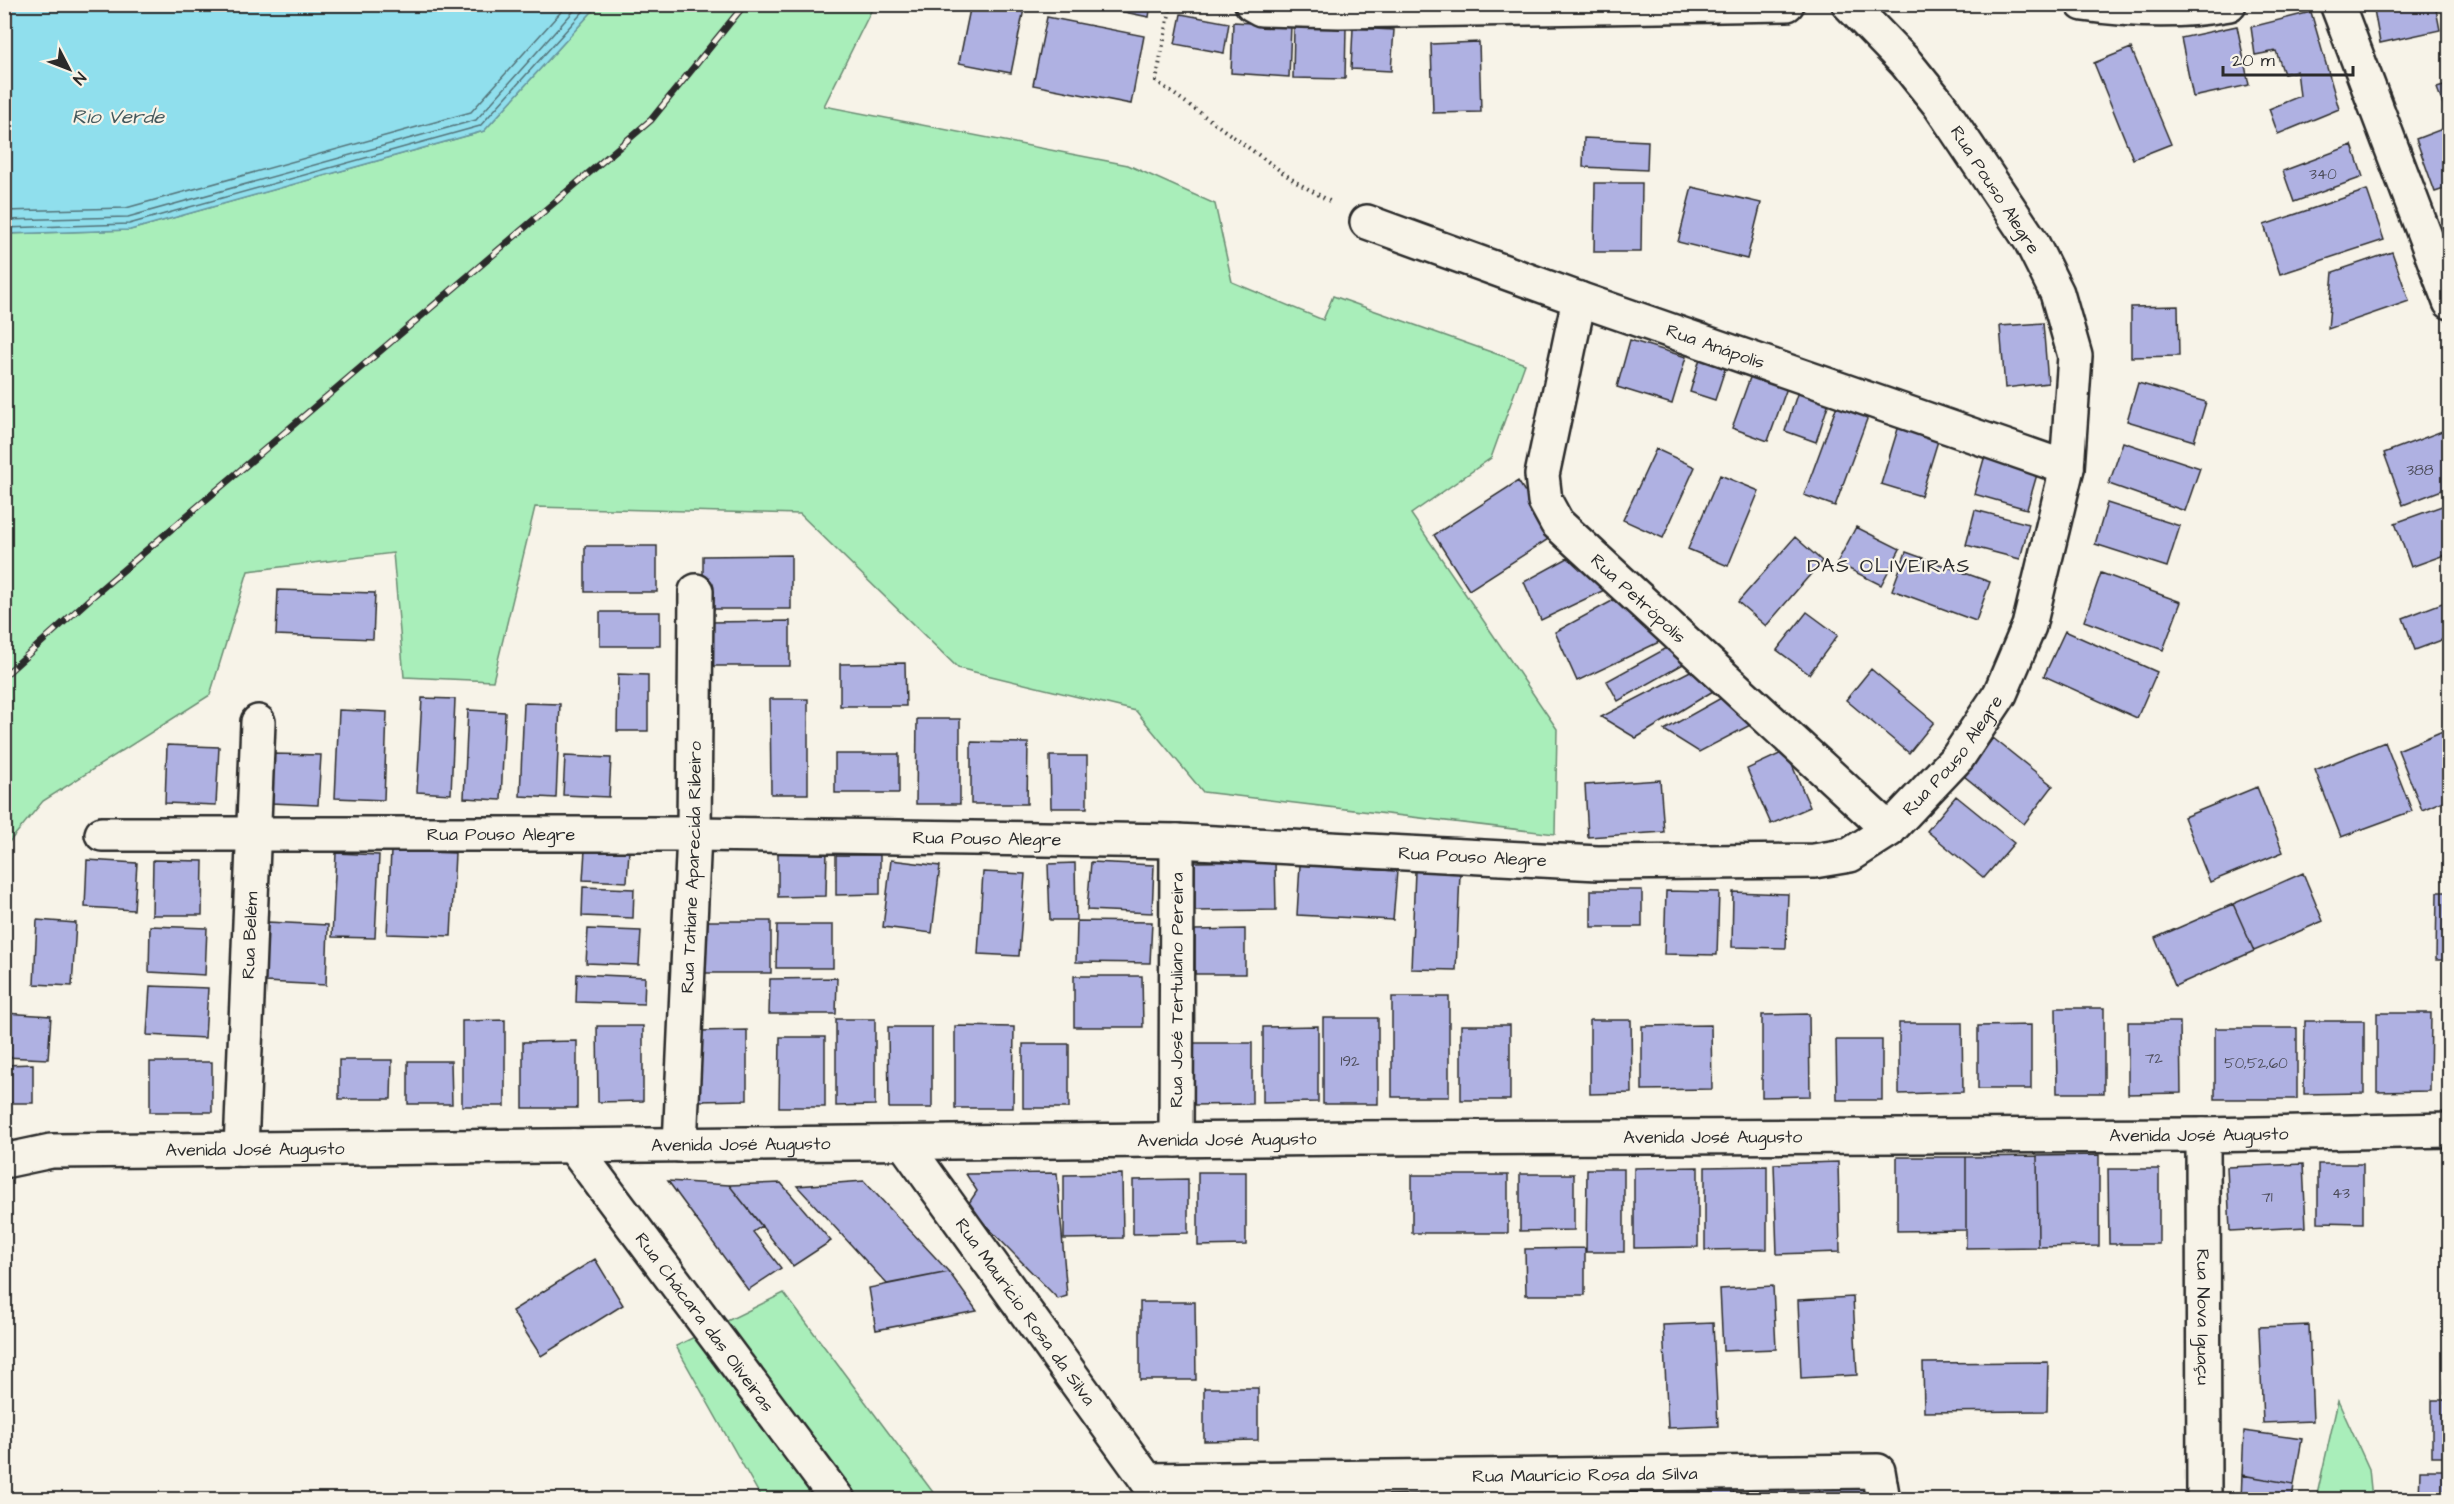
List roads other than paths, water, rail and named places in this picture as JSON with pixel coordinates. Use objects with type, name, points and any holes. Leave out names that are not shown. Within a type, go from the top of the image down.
[{"type":"street","points":[[1252,4],[1262,9],[1787,4]]},
{"type":"street","name":"Rua Pouso Alegre","points":[[102,834],[694,834],[1177,841],[1598,863],[1814,861],[1850,855],[1889,830],[1958,757],[2000,694],[2029,626],[2067,468],[2075,356],[2057,293],[2031,241],[1939,104],[1906,63],[1850,4]]},
{"type":"street","points":[[2083,4],[2116,9],[2193,11],[2229,4]]},
{"type":"street","points":[[2337,4],[2450,302]]},
{"type":"street","name":"Rua Anápolis","points":[[1367,222],[1579,299],[2067,468]]},
{"type":"street","name":"Rua Petrópolis","points":[[1579,299],[1542,475],[1545,501],[1557,523],[1889,830]]},
{"type":"street","name":"Rua Tatiane Aparecida Ribeiro","points":[[680,1145],[694,834],[696,591]]},
{"type":"street","name":"Rua Belém","points":[[241,1149],[258,722]]},
{"type":"street","name":"Rua José Tertuliano Pereira","points":[[1176,1140],[1177,841]]},
{"type":"street","name":"Avenida José Augusto","points":[[4,1161],[51,1151],[1176,1140],[2203,1135],[2450,1130]]},
{"type":"street","name":"Rua Nova Iguaçu","points":[[2203,1135],[2204,1500]]},
{"type":"street","name":"Rua Maurício Rosa da Silva","points":[[904,1143],[1154,1490],[1880,1485]]},
{"type":"street","name":"Rua Chácara das Oliveiras","points":[[573,1146],[838,1500]]},
{"type":"water","name":"Rio Verde","points":[[4,5],[598,5],[484,131],[130,230],[5,234]]},
{"type":"railway","points":[[4,676],[94,595],[651,120],[745,4]]},
{"type":"district","name":"DAS OLIVEIRAS","points":[[1889,566]]}]
